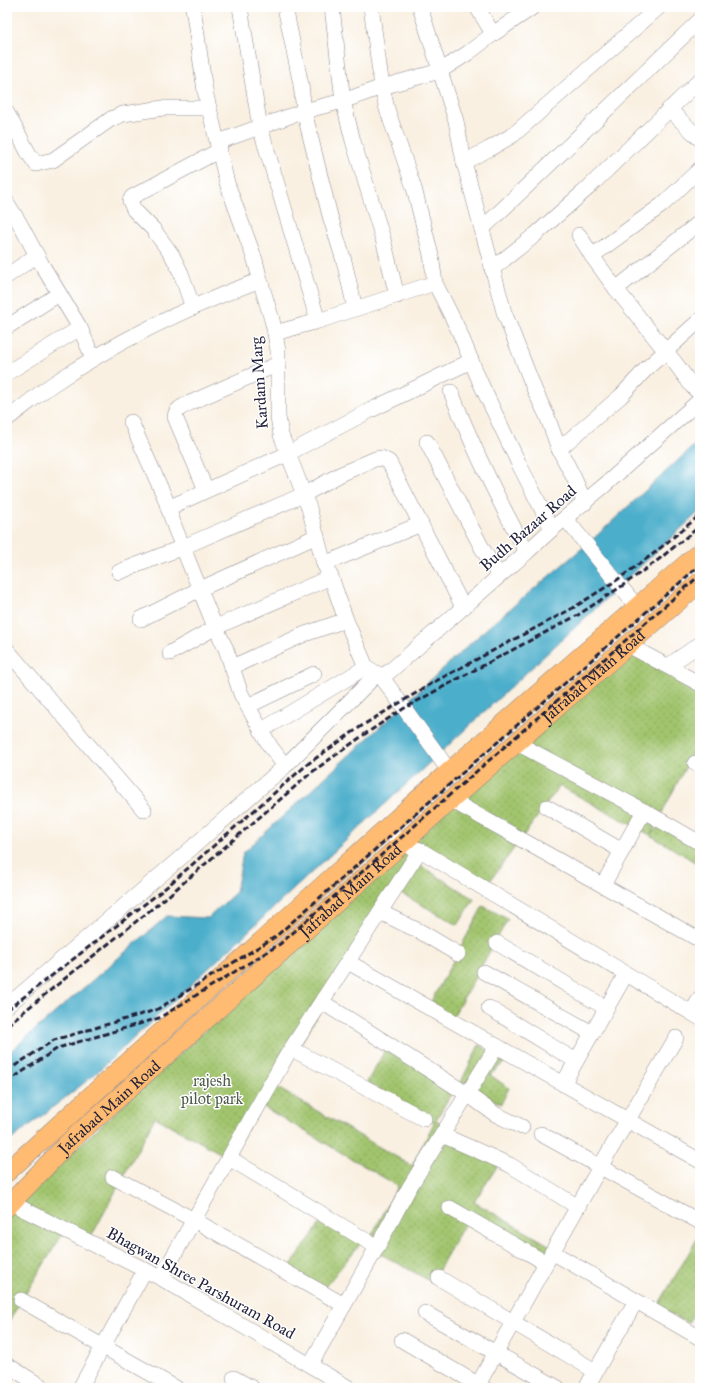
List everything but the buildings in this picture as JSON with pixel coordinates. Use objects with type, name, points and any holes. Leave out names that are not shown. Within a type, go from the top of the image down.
[{"type":"main road","name":"Jafrabad Main Road","points":[[7,1172],[386,829],[700,552]]},
{"type":"main road","name":"Jafrabad Main Road","points":[[8,1203],[68,1143],[451,800],[700,582]]},
{"type":"street","name":"Kardam Marg","points":[[193,7],[201,71],[208,108],[219,146],[227,183],[255,260],[275,333],[278,364],[278,417],[287,454],[309,508],[327,571],[346,620],[375,672],[450,772]]},
{"type":"street","points":[[240,7],[260,127],[318,321]]},
{"type":"street","points":[[286,7],[301,85],[304,111],[355,308]]},
{"type":"street","points":[[332,7],[343,101],[396,296]]},
{"type":"street","points":[[371,7],[382,88],[387,109],[414,188],[431,255],[435,283],[459,331],[471,361],[519,464],[552,529]]},
{"type":"street","points":[[420,7],[456,122],[464,162],[506,319],[535,391],[547,416],[559,449],[585,503]]},
{"type":"street","points":[[477,7],[493,34]]},
{"type":"street","points":[[193,308],[181,273],[172,255],[153,229],[134,210],[130,201],[132,198],[219,146],[260,127],[304,111],[343,101],[440,71],[533,7]]},
{"type":"street","points":[[464,162],[513,135],[659,7]]},
{"type":"street","points":[[482,229],[700,20]]},
{"type":"street","points":[[492,268],[535,235],[588,188],[700,80]]},
{"type":"street","points":[[7,112],[29,154],[36,164],[53,160],[111,119],[123,114],[163,108],[208,108]]},
{"type":"street","points":[[669,109],[700,139]]},
{"type":"street","points":[[592,256],[662,205],[700,169]]},
{"type":"street","points":[[7,203],[12,223],[37,255],[80,328],[93,358]]},
{"type":"street","points":[[616,289],[700,222]]},
{"type":"street","points":[[579,235],[616,289],[692,386],[700,394]]},
{"type":"street","points":[[7,276],[37,255]]},
{"type":"street","points":[[7,419],[52,385],[93,358],[139,333],[193,308],[260,280]]},
{"type":"street","points":[[275,333],[318,321],[435,283]]},
{"type":"street","points":[[7,327],[59,294]]},
{"type":"street","points":[[559,449],[621,396],[646,370],[700,320]]},
{"type":"street","points":[[7,373],[80,328]]},
{"type":"street","points":[[168,508],[287,454],[369,411],[471,361]]},
{"type":"street","points":[[206,490],[175,417],[175,412],[192,402],[278,364]]},
{"type":"street","points":[[451,392],[470,439],[505,513],[528,552]]},
{"type":"street","name":"Budh Bazaar Road","points":[[375,672],[389,672],[528,552],[552,529],[585,503],[700,400]]},
{"type":"street","points":[[131,422],[226,649],[241,694],[270,746],[285,766]]},
{"type":"street","points":[[428,442],[482,548],[499,576]]},
{"type":"street","points":[[119,572],[304,495],[341,474],[375,459],[381,458],[389,462],[463,607]]},
{"type":"street","points":[[565,518],[637,607]]},
{"type":"street","points":[[170,653],[216,627],[421,524]]},
{"type":"street","points":[[141,619],[200,589],[317,536]]},
{"type":"street","points":[[232,667],[306,634],[346,620]]},
{"type":"street","points":[[668,666],[700,644]]},
{"type":"street","points":[[628,645],[700,684]]},
{"type":"street","points":[[7,650],[144,810]]},
{"type":"street","points":[[262,730],[375,672]]},
{"type":"street","points":[[7,1006],[178,860],[285,766],[375,672]]},
{"type":"street","points":[[248,706],[314,674]]},
{"type":"street","points":[[517,742],[700,843]]},
{"type":"street","points":[[451,800],[700,940]]},
{"type":"street","points":[[547,807],[622,851]]},
{"type":"street","points":[[603,885],[644,811]]},
{"type":"street","points":[[386,829],[402,844],[420,850],[696,1015],[700,998]]},
{"type":"street","points":[[161,1278],[292,1049],[420,850]]},
{"type":"street","points":[[380,912],[421,932],[458,954]]},
{"type":"street","points":[[497,943],[606,1008]]},
{"type":"street","points":[[348,962],[700,1161]]},
{"type":"street","points":[[484,972],[592,1033]]},
{"type":"street","points":[[563,1084],[626,974]]},
{"type":"street","points":[[322,1002],[467,1094],[495,1114],[522,1127]]},
{"type":"street","points":[[489,1008],[576,1060]]},
{"type":"street","points":[[402,1340],[479,1387],[496,1352],[600,1167],[676,1038]]},
{"type":"street","points":[[310,1365],[409,1188],[497,1046]]},
{"type":"street","points":[[292,1049],[424,1119]]},
{"type":"street","points":[[541,1134],[700,1222]]},
{"type":"street","points":[[442,1135],[510,1165],[578,1207]]},
{"type":"street","points":[[229,1158],[377,1247]]},
{"type":"street","points":[[113,1177],[194,1220],[344,1305]]},
{"type":"street","name":"Bhagwan Shree Parshuram Road","points":[[8,1203],[161,1278],[349,1388]]},
{"type":"street","points":[[450,1208],[636,1300],[700,1338]]},
{"type":"street","points":[[80,1388],[145,1270]]},
{"type":"street","points":[[439,1278],[595,1371]]},
{"type":"street","points":[[21,1300],[176,1388]]},
{"type":"street","points":[[586,1388],[636,1300]]},
{"type":"street","points":[[425,1313],[558,1388]]},
{"type":"street","points":[[7,1366],[44,1388]]},
{"type":"street","points":[[234,1378],[252,1388]]},
{"type":"green space","name":"rajesh pilot park","points":[[628,645],[700,684],[700,739],[651,834],[663,822],[700,843],[700,865],[650,835],[560,786],[484,889],[419,852],[413,861],[474,899],[458,925],[395,890],[274,1086],[412,1166],[434,1123],[367,1082],[387,1047],[455,1087],[436,1120],[502,1159],[474,1202],[554,1248],[541,1263],[465,1223],[432,1282],[366,1246],[398,1186],[262,1106],[229,1158],[155,1117],[89,1241],[65,1230],[7,1324],[7,1211]]},
{"type":"green space","points":[[483,906],[508,919],[451,1020],[428,1007]]},
{"type":"green space","points":[[479,1045],[507,1060],[490,1075],[509,1088],[501,1104],[461,1082]]},
{"type":"green space","points":[[326,1215],[365,1238],[324,1288],[289,1268]]},
{"type":"green space","points":[[700,1234],[700,1304],[688,1323],[657,1307]]},
{"type":"water","points":[[700,440],[700,511],[93,1076],[7,1143],[7,1054],[167,916],[208,918],[236,892],[243,853],[486,629],[592,540]]},
{"type":"railway","points":[[7,1010],[163,890],[309,763],[363,725],[436,681],[573,608],[617,580],[653,554],[700,515]]},
{"type":"railway","points":[[7,1025],[168,896],[312,772],[403,709],[578,615],[658,560],[700,526]]},
{"type":"railway","points":[[7,1071],[54,1040],[156,1010],[275,937],[700,565]]},
{"type":"railway","points":[[7,1082],[58,1048],[159,1018],[280,944],[700,575]]}]
